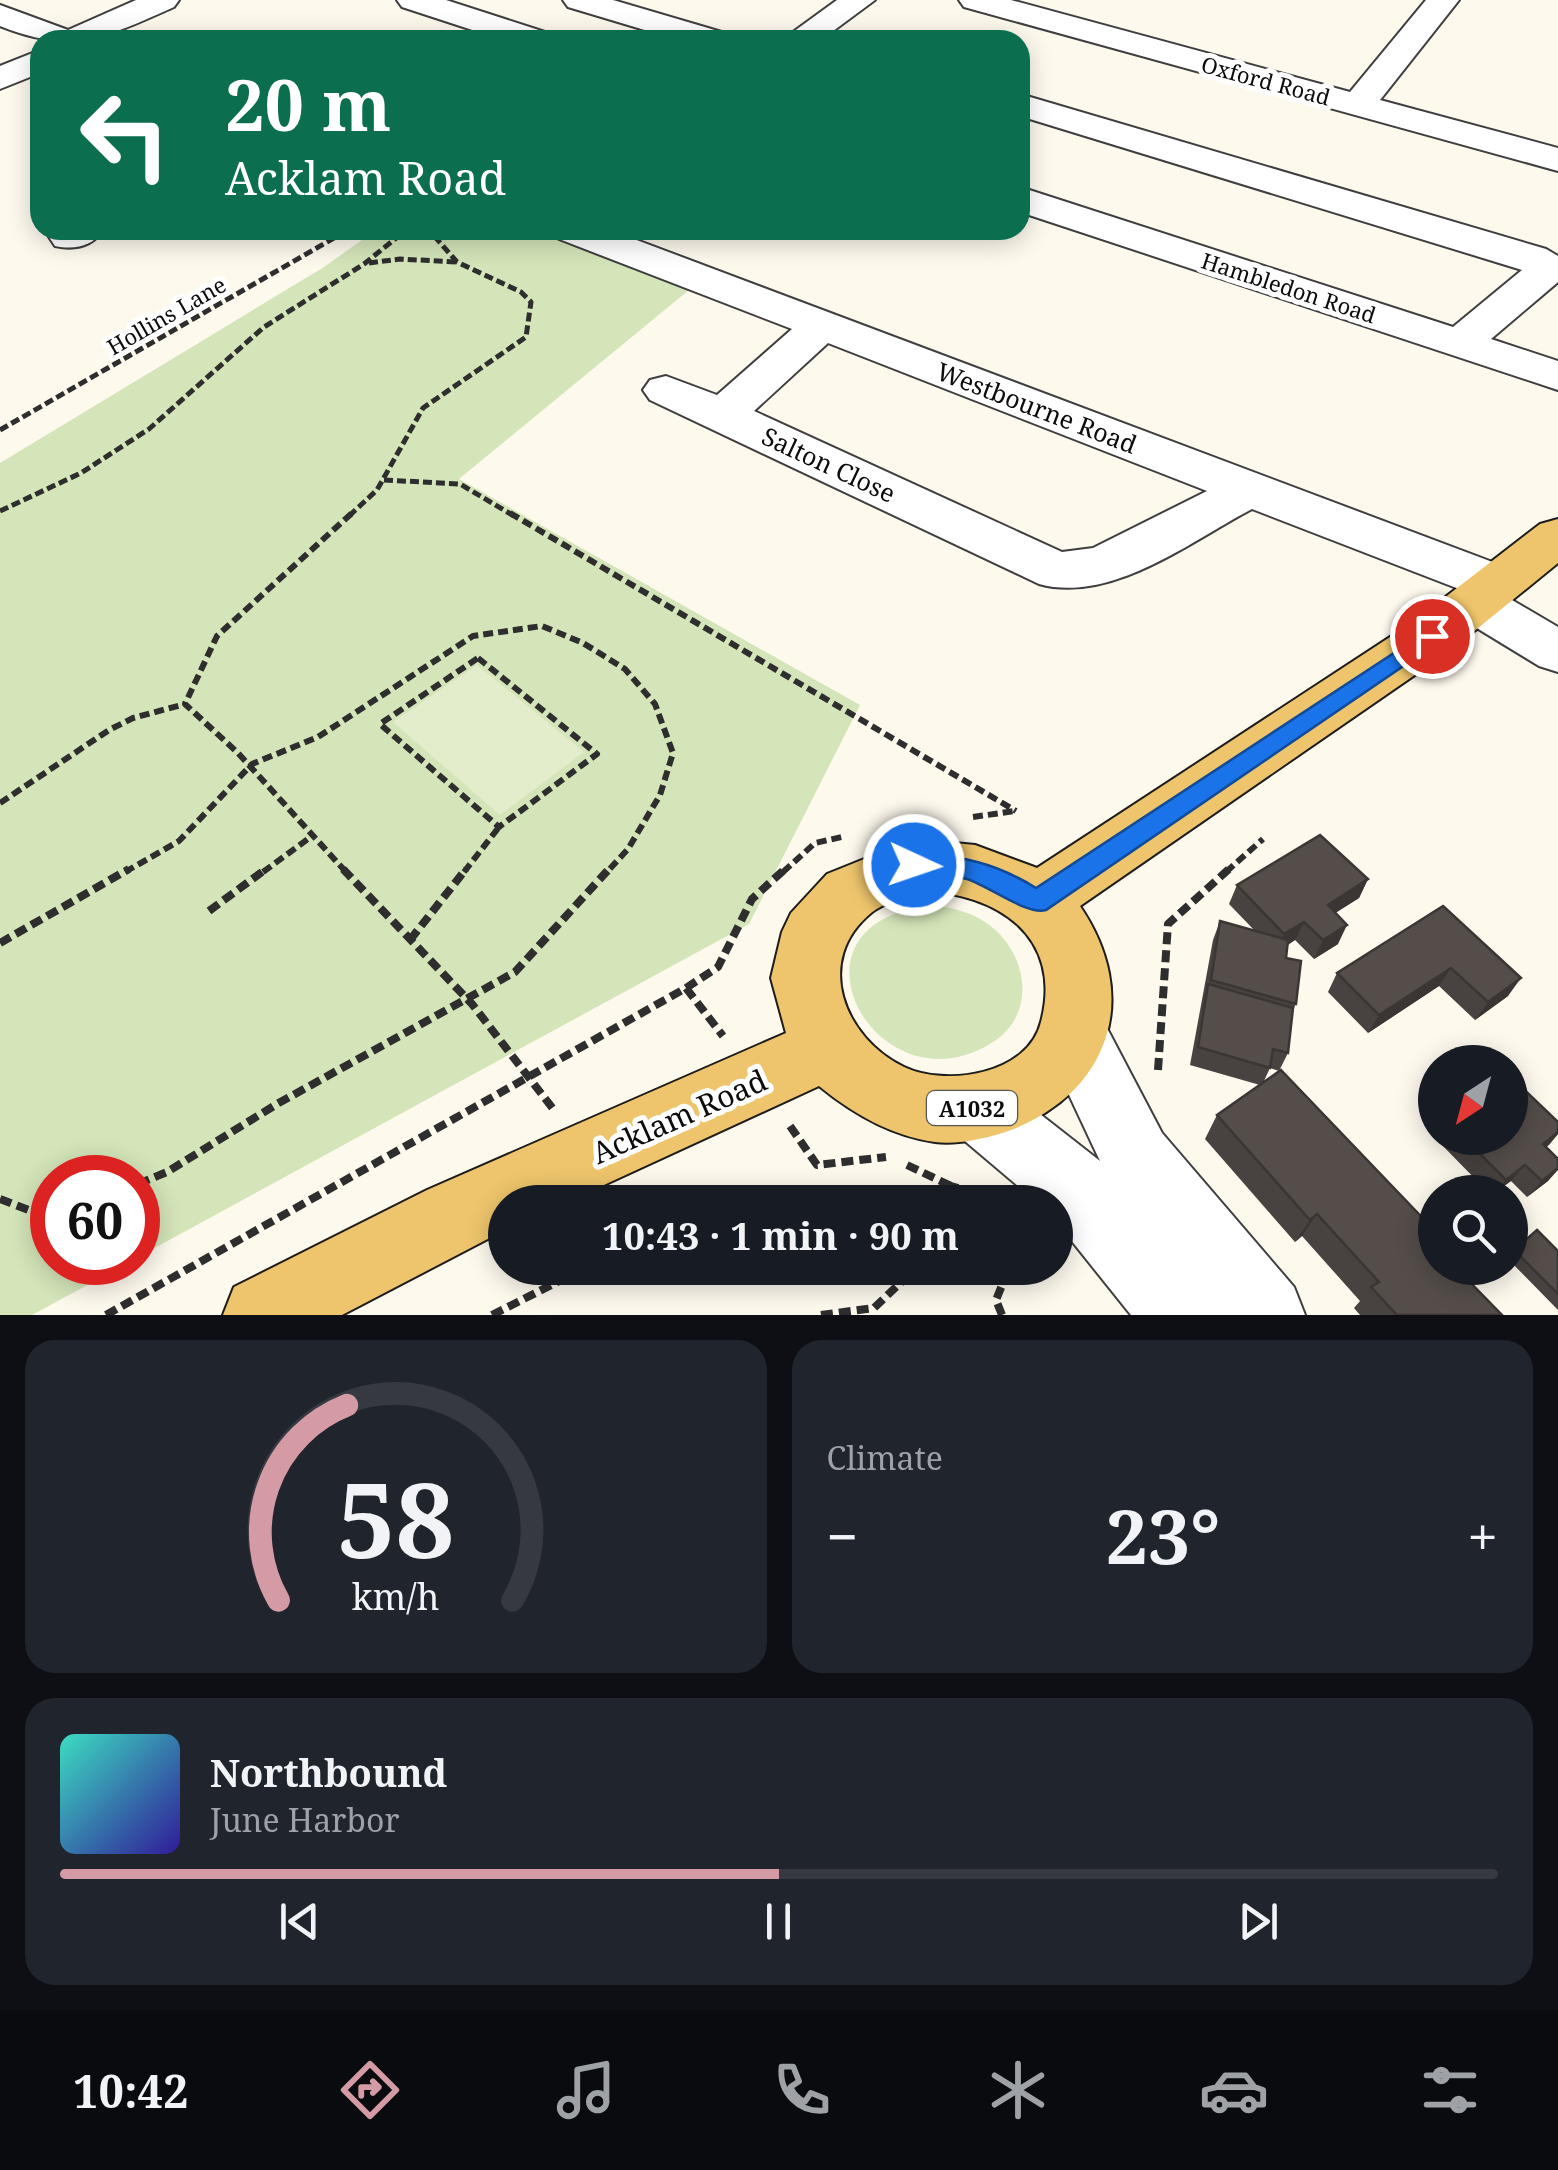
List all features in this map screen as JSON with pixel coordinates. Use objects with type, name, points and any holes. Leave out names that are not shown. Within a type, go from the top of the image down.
[{"type":"main road","points":[[1036,902],[1488,594],[1558,536]]},
{"type":"main road","name":"A1032","points":[[914,865],[958,866],[999,878],[1036,902],[1062,930],[1078,964],[1082,1000],[1075,1035],[1054,1069],[1032,1086],[978,1108],[935,1108],[892,1097],[855,1076],[826,1047],[807,1007],[804,966],[814,928],[838,897],[873,875],[914,865]]},
{"type":"main road","name":"Acklam Road","points":[[262,1315],[452,1216],[758,1082],[826,1047]]},
{"type":"street","points":[[95,30],[163,0]]},
{"type":"street","points":[[413,0],[505,30]]},
{"type":"street","points":[[579,0],[679,30]]},
{"type":"street","points":[[814,30],[859,0]]},
{"type":"street","name":"Oxford Road","points":[[975,0],[1558,160]]},
{"type":"street","points":[[1358,105],[1443,0]]},
{"type":"street","points":[[0,15],[38,30]]},
{"type":"street","points":[[0,78],[30,64]]},
{"type":"street","points":[[1030,109],[1531,258],[1544,266],[1543,274],[1460,344]]},
{"type":"street","name":"Hambledon Road","points":[[1030,202],[1558,376]]},
{"type":"street","name":"Westbourne Road","points":[[600,240],[1250,489],[1488,594],[1558,652]]},
{"type":"street","name":"Salton Close","points":[[823,324],[723,414],[1057,571],[1104,565],[1250,489]]},
{"type":"street","points":[[666,390],[723,414]]},
{"type":"street","points":[[1075,1035],[1136,1158],[1266,1315]]},
{"type":"street","points":[[978,1108],[1075,1188],[1180,1315]]},
{"type":"path","name":"Hollins Lane","points":[[0,430],[331,240]]},
{"type":"path","points":[[0,512],[81,474],[149,429],[264,327],[364,264],[394,240]]},
{"type":"path","points":[[438,240],[457,262]]},
{"type":"path","points":[[186,704],[218,636],[384,480],[423,408],[506,356],[526,336],[530,302],[521,292],[457,262],[400,258],[364,264]]},
{"type":"path","points":[[384,480],[460,484],[1016,811]]},
{"type":"path","points":[[0,943],[179,841],[252,764],[318,738],[473,636],[542,626],[583,643],[625,669],[655,704],[673,753],[660,795],[628,849],[514,972],[277,1104],[160,1175]]},
{"type":"path","points":[[410,940],[498,828],[597,754],[478,658],[380,724],[498,828]]},
{"type":"path","points":[[186,704],[252,764],[312,836],[466,998],[529,1072],[586,1157]]},
{"type":"path","points":[[0,803],[110,730],[133,718],[186,704]]},
{"type":"path","points":[[0,795],[12,793]]},
{"type":"path","points":[[208,911],[312,836]]},
{"type":"path","points":[[1116,1116],[1156,1102],[1168,924],[1263,839]]},
{"type":"path","points":[[1024,1185],[1046,1164]]},
{"type":"path","points":[[0,1199],[30,1211]]},
{"type":"path","points":[[492,1315],[551,1285]]},
{"type":"path","points":[[821,1315],[874,1308],[898,1285]]},
{"type":"path","points":[[1002,1285],[996,1300],[1002,1315]]},
{"type":"green space","points":[[362,240],[560,240],[689,290],[459,479],[860,705],[749,924],[160,1245],[160,1155],[30,1155],[30,1285],[87,1285],[32,1315],[0,1315],[0,463],[324,267]]},
{"type":"green space","points":[[477,665],[584,752],[500,815],[393,722]]},
{"type":"green space","points":[[935,905],[973,916],[999,934],[1018,964],[1022,981],[1022,998],[1008,1030],[993,1042],[950,1058],[912,1054],[880,1036],[858,1007],[849,975],[857,943],[885,918]]},
{"type":"building","points":[[1320,835],[1368,879],[1328,905],[1347,925],[1323,940],[1304,922],[1284,934],[1237,885]]},
{"type":"building","points":[[1443,906],[1521,978],[1488,1002],[1451,968],[1379,1015],[1337,973]]},
{"type":"building","points":[[1220,921],[1288,940],[1286,958],[1301,961],[1296,1004],[1211,980]]},
{"type":"building","points":[[1208,984],[1293,1008],[1288,1053],[1273,1049],[1270,1068],[1198,1047]]},
{"type":"building","points":[[1281,1070],[1418,1213],[1418,1285],[1473,1285],[1502,1315],[1397,1315],[1371,1287],[1379,1282],[1317,1214],[1310,1220],[1217,1115]]},
{"type":"building","points":[[1528,1093],[1558,1122],[1558,1132],[1543,1144],[1558,1159],[1558,1168],[1542,1181],[1525,1165],[1512,1175],[1501,1175],[1481,1155],[1528,1155]]},
{"type":"building","points":[[1537,1230],[1558,1251],[1558,1294],[1528,1264],[1528,1238]]},
{"type":"route","points":[[914,865],[958,866],[999,878],[1036,902],[1432,636]]}]
